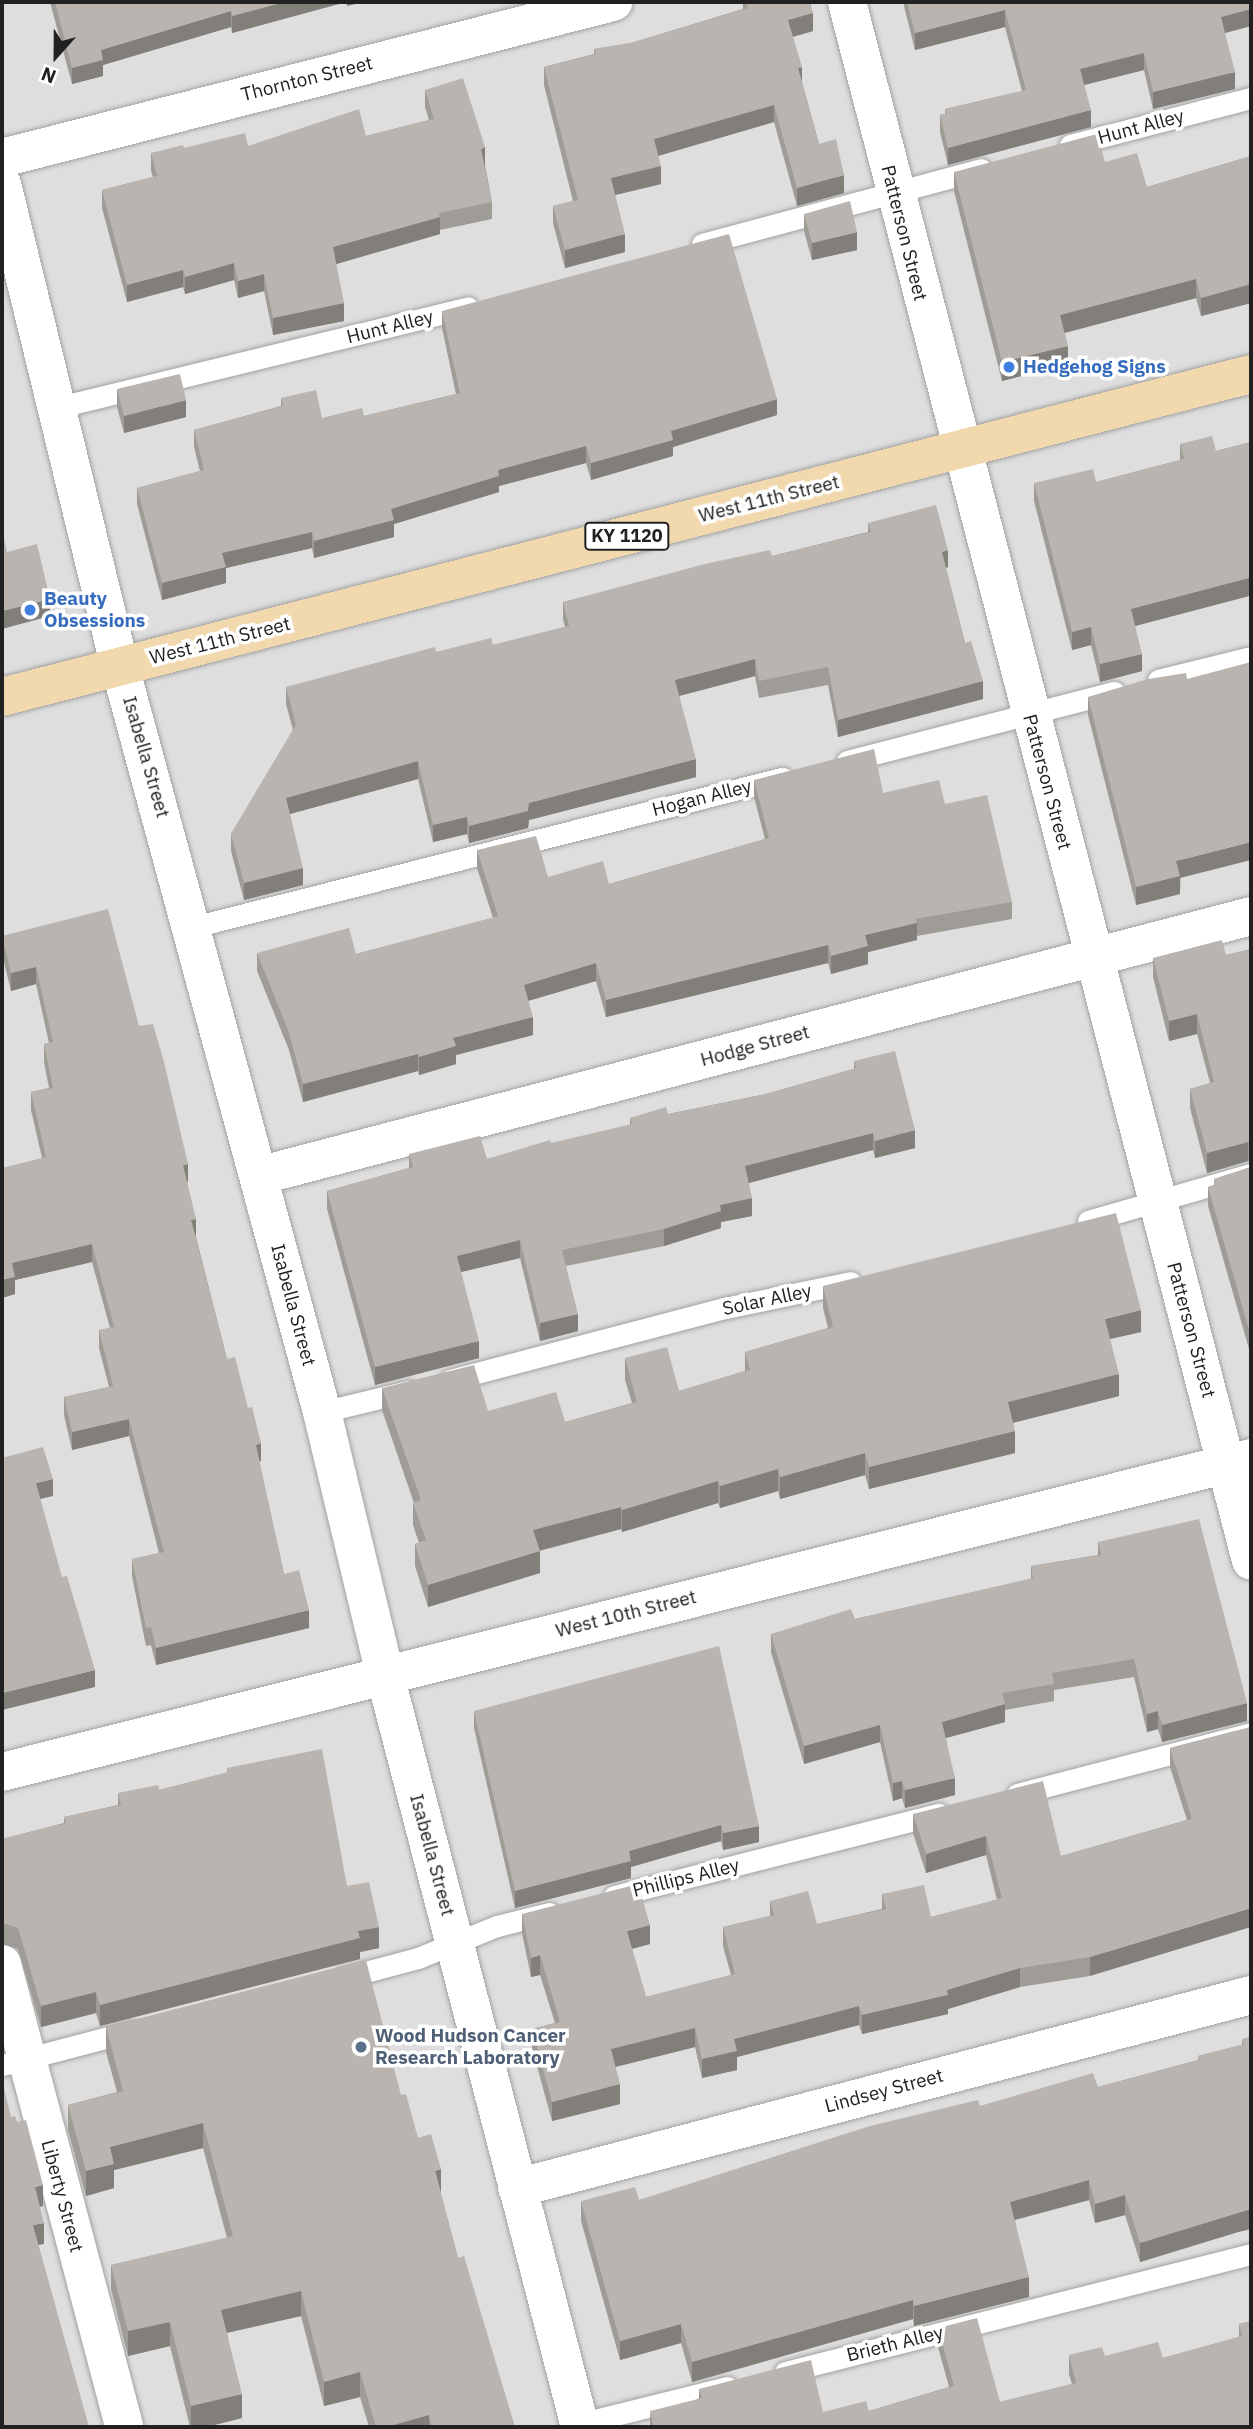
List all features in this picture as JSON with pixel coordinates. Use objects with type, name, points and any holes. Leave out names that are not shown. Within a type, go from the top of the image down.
[{"type":"main road","name":"West 11th Street","points":[[2,697],[1251,374]]},
{"type":"street","name":"Thornton Street","points":[[2,158],[613,2]]},
{"type":"street","name":"Patterson Street","points":[[847,2],[893,192],[1157,1199],[1239,1461],[1251,1561]]},
{"type":"street","name":"Isabella Street","points":[[2,184],[120,667],[194,927],[322,1412],[384,1675],[455,1942],[576,2426]]},
{"type":"street","name":"Hodge Street","points":[[258,1177],[1251,916]]},
{"type":"street","name":"West 10th Street","points":[[2,1772],[1239,1461]]},
{"type":"street","name":"Liberty Street","points":[[2,1964],[13,2062],[124,2427]]},
{"type":"street","name":"Lindsey Street","points":[[517,2188],[1251,1995]]},
{"type":"lane","name":"Hunt Alley","points":[[1052,150],[1251,97]]},
{"type":"lane","points":[[681,249],[999,164]]},
{"type":"lane","name":"Hunt Alley","points":[[55,408],[483,303]]},
{"type":"lane","points":[[828,766],[1251,657]]},
{"type":"lane","name":"Hogan Alley","points":[[194,927],[801,773]]},
{"type":"lane","points":[[1064,1227],[1251,1174]]},
{"type":"lane","name":"Solar Alley","points":[[322,1412],[725,1308],[870,1277]]},
{"type":"lane","points":[[1000,1798],[1251,1733]]},
{"type":"lane","name":"Phillips Alley","points":[[591,1902],[960,1808]]},
{"type":"lane","points":[[326,1982],[418,1958],[455,1942],[564,1909]]},
{"type":"lane","points":[[13,2062],[155,2025]]},
{"type":"lane","name":"Brieth Alley","points":[[576,2426],[1251,2254]]},
{"type":"shaded area","points":[[2,2],[1251,2],[1251,2427],[2,2427]]},
{"type":"building","points":[[55,2],[285,2],[232,16],[231,11],[101,50],[103,60],[72,68]]},
{"type":"building","points":[[746,2],[810,2],[813,13],[788,20],[802,67],[798,68],[819,144],[836,139],[844,175],[797,188],[774,105],[654,139],[661,166],[611,178],[625,234],[565,250],[553,206],[578,200],[544,67],[596,54],[594,49],[631,43],[748,8]]},
{"type":"building","points":[[907,2],[1251,2],[1251,9],[1221,17],[1235,72],[1153,92],[1144,53],[1080,69],[1091,110],[948,148],[940,115],[946,114],[945,109],[1026,90],[1005,10],[915,33]]},
{"type":"building","points":[[463,78],[485,147],[481,149],[492,202],[439,213],[440,217],[333,247],[344,303],[273,318],[264,274],[238,281],[234,263],[185,277],[183,270],[127,285],[102,190],[157,176],[151,153],[245,133],[248,146],[359,109],[366,136],[434,119],[425,90]]},
{"type":"building","points":[[1097,134],[1105,162],[1137,153],[1147,187],[1251,156],[1251,284],[1201,298],[1196,279],[1060,315],[1068,346],[1002,362],[954,172]]},
{"type":"building","points":[[850,201],[857,232],[812,243],[804,214]]},
{"type":"building","points":[[729,234],[777,399],[671,431],[673,440],[591,463],[586,446],[498,470],[499,476],[391,509],[394,520],[314,541],[312,532],[222,553],[226,567],[162,583],[137,488],[204,470],[194,430],[283,406],[281,398],[316,390],[322,418],[362,408],[364,416],[460,393],[442,311]]},
{"type":"building","points":[[180,374],[186,400],[124,416],[117,389]]},
{"type":"building","points":[[1212,436],[1216,451],[1251,442],[1251,586],[1249,578],[1131,609],[1142,654],[1100,664],[1091,627],[1072,632],[1034,483],[1093,469],[1096,482],[1184,459],[1180,444]]},
{"type":"building","points":[[936,505],[948,550],[942,552],[965,643],[971,641],[983,681],[838,720],[828,667],[759,681],[755,659],[675,680],[696,759],[529,803],[528,811],[469,826],[467,817],[433,825],[418,761],[286,798],[303,868],[244,883],[231,834],[296,725],[286,687],[435,647],[436,652],[491,638],[493,645],[569,626],[563,602],[705,564],[770,550],[772,556],[871,532],[868,523]]},
{"type":"building","points":[[2,528],[7,552],[37,544],[50,599],[2,611]]},
{"type":"building","points":[[1251,662],[1251,842],[1176,861],[1180,876],[1136,887],[1088,697],[1148,679],[1186,673],[1187,679]]},
{"type":"building","points":[[874,749],[883,793],[939,780],[945,804],[987,795],[1012,902],[916,919],[917,923],[865,935],[868,946],[831,956],[828,945],[606,1000],[596,963],[524,985],[533,1017],[453,1038],[456,1046],[419,1057],[418,1054],[303,1084],[289,1033],[257,953],[349,928],[356,954],[498,916],[477,850],[536,836],[548,877],[603,861],[609,884],[769,838],[754,780]]},
{"type":"building","points":[[108,909],[139,1026],[153,1024],[164,1062],[188,1164],[183,1165],[196,1219],[191,1220],[227,1359],[235,1357],[248,1408],[252,1407],[261,1443],[256,1445],[284,1574],[299,1570],[309,1610],[156,1648],[151,1627],[146,1628],[132,1559],[164,1552],[129,1419],[72,1432],[64,1397],[113,1386],[99,1330],[114,1327],[92,1244],[12,1263],[15,1277],[2,1280],[2,1168],[46,1157],[31,1092],[53,1088],[44,1044],[53,1042],[36,967],[11,973],[2,936]]},
{"type":"building","points":[[1222,940],[1226,955],[1251,949],[1251,1143],[1207,1153],[1190,1089],[1214,1082],[1197,1014],[1169,1021],[1153,958]]},
{"type":"building","points":[[895,1051],[915,1130],[875,1141],[873,1133],[745,1166],[752,1198],[720,1205],[721,1211],[664,1229],[562,1250],[578,1314],[540,1323],[520,1240],[457,1256],[479,1341],[375,1367],[327,1191],[413,1167],[409,1154],[480,1136],[487,1159],[550,1140],[551,1143],[632,1124],[630,1118],[666,1107],[668,1114],[766,1094],[856,1068],[854,1061]]},
{"type":"building","points":[[1251,1167],[1251,1337],[1208,1187],[1215,1185],[1214,1179]]},
{"type":"building","points":[[1116,1213],[1141,1310],[1105,1319],[1119,1374],[1008,1402],[1015,1431],[869,1467],[865,1453],[780,1477],[778,1469],[720,1486],[718,1481],[622,1510],[621,1507],[533,1530],[540,1551],[428,1585],[415,1544],[426,1540],[413,1503],[421,1500],[382,1388],[474,1365],[488,1411],[556,1392],[565,1422],[637,1402],[625,1358],[667,1347],[679,1391],[750,1370],[745,1352],[833,1327],[823,1286]]},
{"type":"building","points":[[43,1447],[53,1479],[36,1483],[62,1577],[67,1576],[95,1670],[2,1693],[2,1458]]},
{"type":"building","points":[[1199,1519],[1247,1703],[1162,1725],[1158,1711],[1147,1714],[1134,1659],[1052,1673],[1054,1684],[1002,1693],[1005,1704],[942,1722],[955,1778],[905,1790],[902,1781],[893,1783],[880,1725],[804,1746],[771,1634],[851,1609],[855,1619],[1033,1578],[1031,1566],[1101,1555],[1098,1542]]},
{"type":"building","points":[[719,1646],[759,1826],[723,1833],[721,1825],[629,1851],[631,1861],[515,1891],[474,1711]]},
{"type":"building","points":[[1251,1727],[1251,1908],[1090,1957],[1020,1968],[947,1990],[948,1995],[862,2015],[859,2006],[734,2039],[737,2051],[702,2059],[695,2028],[611,2049],[620,2084],[552,2102],[532,2029],[560,2022],[540,1955],[531,1958],[522,1914],[638,1884],[650,1925],[627,1931],[646,1997],[735,1974],[723,1927],[774,1915],[770,1901],[808,1891],[817,1924],[886,1909],[882,1894],[924,1885],[931,1917],[1002,1898],[986,1836],[926,1854],[913,1814],[1043,1781],[1061,1856],[1192,1819],[1170,1748]]},
{"type":"building","points":[[322,1749],[347,1886],[369,1882],[379,1927],[358,1931],[360,1938],[100,2005],[96,1992],[41,2006],[18,1928],[2,1923],[2,1839],[66,1823],[64,1817],[121,1805],[118,1793],[158,1785],[159,1790],[228,1772],[227,1768]]},
{"type":"building","points":[[366,1960],[401,2095],[406,2094],[418,2138],[431,2134],[441,2169],[435,2171],[458,2258],[464,2256],[515,2427],[432,2427],[429,2415],[386,2427],[376,2427],[360,2372],[324,2382],[301,2291],[221,2310],[242,2394],[191,2406],[170,2322],[128,2331],[111,2265],[233,2236],[203,2123],[110,2147],[114,2164],[86,2171],[68,2105],[123,2091],[106,2027]]},
{"type":"building","points":[[1251,2037],[1251,2209],[1140,2243],[1125,2195],[1095,2204],[1089,2180],[1010,2202],[1029,2277],[914,2306],[913,2300],[692,2362],[681,2324],[620,2341],[581,2201],[635,2187],[639,2200],[870,2126],[978,2100],[980,2106],[1093,2073],[1098,2087],[1199,2060],[1198,2056],[1244,2044],[1242,2039]]},
{"type":"building","points":[[2,2080],[11,2117],[15,2116],[17,2122],[26,2120],[43,2185],[35,2187],[44,2223],[33,2225],[89,2427],[2,2427]]},
{"type":"building","points":[[977,2318],[1000,2402],[1076,2383],[1069,2355],[1102,2347],[1105,2356],[1158,2342],[1163,2358],[1242,2336],[1239,2324],[1251,2321],[1251,2427],[654,2427],[650,2411],[702,2398],[699,2389],[811,2360],[823,2412],[866,2401],[869,2411],[954,2386],[938,2328]]},
{"type":"place","name":"Hedgehog Signs","points":[[1009,367]]},
{"type":"place","name":"Beauty Obsessions","points":[[30,610]]},
{"type":"place","name":"Wood Hudson Cancer Research Laboratory","points":[[361,2047]]}]
